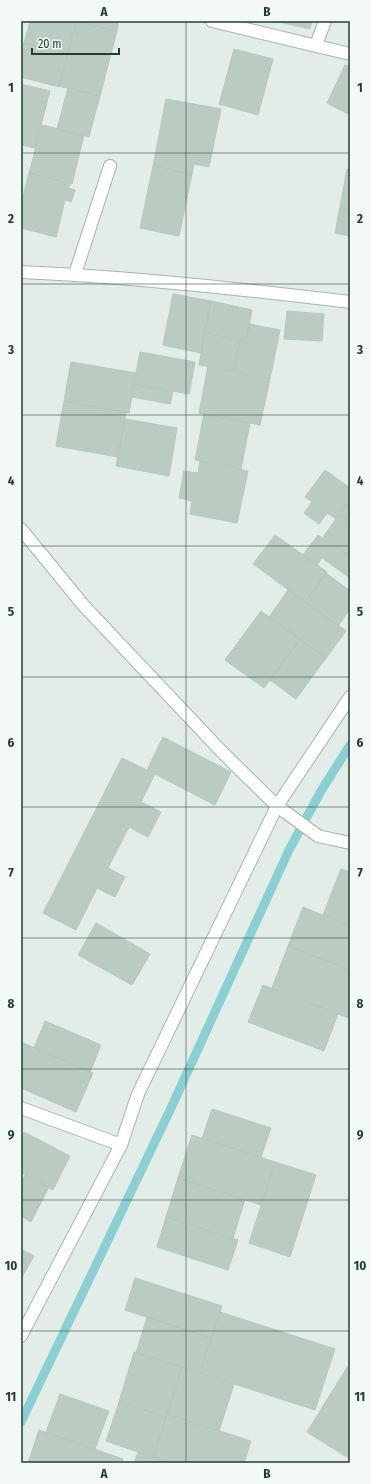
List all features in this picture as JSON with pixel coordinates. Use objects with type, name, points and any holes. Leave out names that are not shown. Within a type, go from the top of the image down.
[{"type":"street","points":[[212,21],[350,54]]},
{"type":"street","points":[[316,45],[325,21]]},
{"type":"street","points":[[75,274],[110,166]]},
{"type":"street","points":[[21,272],[75,274],[213,286],[350,302]]},
{"type":"street","points":[[21,529],[84,606],[223,753],[277,806],[318,836],[350,843]]},
{"type":"street","points":[[21,1336],[121,1145],[138,1094],[277,806],[350,696]]},
{"type":"street","points":[[21,1108],[121,1145]]},
{"type":"building","points":[[30,21],[76,21],[68,54],[24,43]]},
{"type":"building","points":[[76,21],[117,31],[100,96],[59,86]]},
{"type":"building","points":[[76,21],[119,21],[117,31]]},
{"type":"building","points":[[275,21],[312,21],[310,29]]},
{"type":"building","points":[[24,43],[68,54],[59,87],[21,77],[21,55]]},
{"type":"building","points":[[234,49],[273,59],[258,115],[219,104]]},
{"type":"building","points":[[345,65],[350,67],[350,115],[327,103]]},
{"type":"building","points":[[21,84],[50,91],[35,148],[21,145]]},
{"type":"building","points":[[68,88],[100,96],[89,137],[57,129]]},
{"type":"building","points":[[166,99],[221,109],[209,167],[194,164],[192,174],[153,166]]},
{"type":"building","points":[[42,125],[84,135],[72,184],[29,173]]},
{"type":"building","points":[[153,166],[192,174],[179,236],[140,228]]},
{"type":"building","points":[[347,169],[350,170],[350,209],[340,207]]},
{"type":"building","points":[[29,173],[70,184],[68,188],[75,190],[71,202],[65,200],[56,237],[21,228],[21,204]]},
{"type":"building","points":[[340,207],[350,209],[350,236],[335,233]]},
{"type":"building","points":[[173,294],[211,301],[201,353],[163,345]]},
{"type":"building","points":[[211,301],[252,310],[246,341],[205,333]]},
{"type":"building","points":[[287,311],[324,314],[322,341],[284,339]]},
{"type":"building","points":[[249,324],[280,330],[270,379],[234,371],[240,340],[246,341]]},
{"type":"building","points":[[205,333],[240,340],[234,371],[199,365]]},
{"type":"building","points":[[140,352],[195,362],[189,394],[134,384]]},
{"type":"building","points":[[71,362],[136,373],[129,413],[64,401]]},
{"type":"building","points":[[208,366],[270,379],[260,425],[199,413]]},
{"type":"building","points":[[134,384],[173,391],[170,404],[132,397]]},
{"type":"building","points":[[64,401],[126,412],[118,457],[56,446]]},
{"type":"building","points":[[204,414],[250,423],[241,469],[195,460]]},
{"type":"building","points":[[125,419],[177,428],[169,476],[116,466]]},
{"type":"building","points":[[200,461],[248,471],[237,523],[190,514],[192,501],[179,498],[184,471],[198,473]]},
{"type":"building","points":[[325,470],[350,488],[350,500],[336,519],[327,513],[319,524],[304,513],[312,502],[305,497]]},
{"type":"building","points":[[350,500],[350,523],[339,515]]},
{"type":"building","points":[[339,515],[350,523],[350,557],[323,537]]},
{"type":"building","points":[[275,535],[327,572],[305,602],[253,564]]},
{"type":"building","points":[[318,535],[350,557],[350,578],[322,558],[317,565],[303,555]]},
{"type":"building","points":[[326,573],[350,591],[350,609],[338,626],[305,602]]},
{"type":"building","points":[[288,590],[346,631],[326,658],[269,617]]},
{"type":"building","points":[[261,611],[300,639],[264,688],[225,660]]},
{"type":"building","points":[[300,639],[326,658],[296,699],[270,680]]},
{"type":"building","points":[[163,737],[231,772],[215,805],[155,774],[141,802],[161,812],[148,837],[129,827],[108,868],[125,877],[115,897],[97,888],[76,930],[43,913],[122,758],[147,770]]},
{"type":"building","points":[[341,869],[350,872],[350,926],[323,915]]},
{"type":"building","points":[[303,907],[350,926],[350,970],[288,946]]},
{"type":"building","points":[[96,923],[150,954],[132,985],[78,955]]},
{"type":"building","points":[[288,946],[350,970],[350,1012],[348,1018],[272,988]]},
{"type":"building","points":[[263,985],[338,1014],[324,1051],[248,1022]]},
{"type":"building","points":[[45,1021],[101,1045],[90,1072],[34,1048]]},
{"type":"building","points":[[21,1042],[93,1073],[76,1112],[21,1088]]},
{"type":"building","points":[[212,1109],[271,1128],[261,1157],[202,1139]]},
{"type":"building","points":[[24,1132],[70,1156],[53,1190],[21,1172],[21,1138]]},
{"type":"building","points":[[192,1135],[275,1162],[261,1205],[178,1178]]},
{"type":"building","points":[[275,1162],[316,1175],[290,1257],[249,1243]]},
{"type":"building","points":[[25,1175],[49,1187],[31,1222],[21,1216],[21,1183]]},
{"type":"building","points":[[178,1178],[245,1199],[233,1238],[166,1217]]},
{"type":"building","points":[[166,1217],[238,1240],[228,1270],[157,1247]]},
{"type":"building","points":[[21,1249],[34,1256],[21,1279]]},
{"type":"building","points":[[135,1278],[222,1306],[211,1338],[125,1310]]},
{"type":"building","points":[[220,1312],[335,1349],[315,1410],[200,1373]]},
{"type":"building","points":[[147,1317],[211,1338],[200,1373],[136,1353]]},
{"type":"building","points":[[134,1352],[182,1367],[166,1417],[119,1402]]},
{"type":"building","points":[[348,1366],[350,1366],[350,1459],[307,1432]]},
{"type":"building","points":[[182,1367],[234,1384],[219,1431],[167,1414]]},
{"type":"building","points":[[60,1394],[109,1411],[95,1449],[46,1432]]},
{"type":"building","points":[[119,1402],[166,1417],[153,1457],[106,1441]]},
{"type":"building","points":[[167,1414],[251,1441],[244,1463],[173,1463],[153,1457]]},
{"type":"building","points":[[39,1430],[123,1459],[122,1463],[28,1463]]},
{"type":"building","points":[[138,1452],[153,1457],[173,1463],[134,1463]]},
{"type":"waterway","points":[[21,1422],[171,1108],[289,850],[321,791],[350,745]]}]
